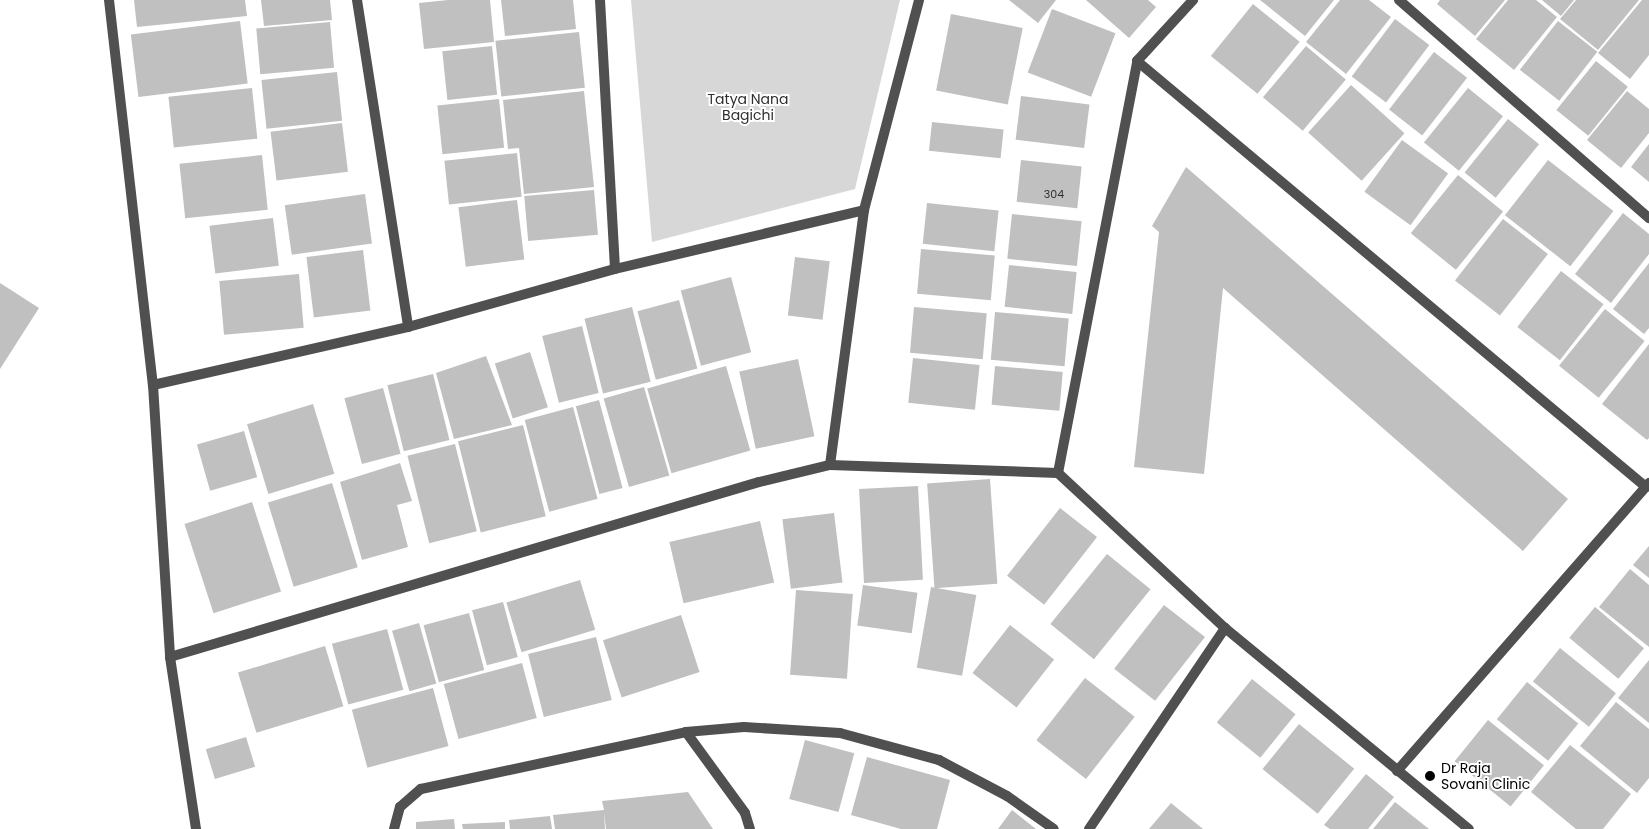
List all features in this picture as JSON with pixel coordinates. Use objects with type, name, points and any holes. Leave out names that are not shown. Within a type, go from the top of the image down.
[{"type":"street","points":[[109,0],[153,385],[170,657],[196,829]]},
{"type":"street","points":[[356,0],[408,327]]},
{"type":"street","points":[[600,0],[615,269]]},
{"type":"street","points":[[830,465],[864,210],[919,0]]},
{"type":"street","points":[[1058,473],[1137,62],[1193,0]]},
{"type":"street","points":[[1399,0],[1649,218]]},
{"type":"street","points":[[1137,62],[1647,485],[1397,771]]},
{"type":"street","points":[[153,385],[408,327],[615,269],[864,210]]},
{"type":"street","points":[[170,657],[758,482],[830,465],[1058,473],[1224,628],[1469,829]]},
{"type":"street","points":[[1089,829],[1224,628]]},
{"type":"street","points":[[394,829],[400,807],[421,789],[686,732],[744,727],[840,733],[939,760],[1007,796],[1054,829]]},
{"type":"street","points":[[686,732],[745,813],[750,829]]},
{"type":"green space","name":"Tatya Nana Bagichi","points":[[631,0],[900,0],[855,189],[652,242]]},
{"type":"building","points":[[134,0],[245,0],[247,16],[137,27]]},
{"type":"building","points":[[261,0],[330,0],[332,20],[264,26]]},
{"type":"building","points":[[448,0],[490,0],[494,42],[424,49],[419,3]]},
{"type":"building","points":[[501,0],[573,0],[576,29],[505,36]]},
{"type":"building","points":[[1009,0],[1056,0],[1038,23]]},
{"type":"building","points":[[1086,0],[1148,0],[1156,7],[1129,38]]},
{"type":"building","points":[[1260,0],[1334,0],[1305,36]]},
{"type":"building","points":[[1340,0],[1369,0],[1391,17],[1346,74],[1306,42]]},
{"type":"building","points":[[1440,0],[1505,0],[1475,36],[1437,4]]},
{"type":"building","points":[[1508,0],[1536,0],[1557,17],[1514,70],[1476,39]]},
{"type":"building","points":[[1542,0],[1574,0],[1561,16]]},
{"type":"building","points":[[1576,0],[1639,0],[1598,50],[1560,19]]},
{"type":"building","points":[[1642,0],[1649,0],[1649,55],[1630,79],[1598,53]]},
{"type":"building","points":[[1253,4],[1300,42],[1257,94],[1211,56]]},
{"type":"building","points":[[1052,9],[1115,33],[1091,97],[1028,72]]},
{"type":"building","points":[[951,14],[1023,28],[1008,104],[936,91]]},
{"type":"building","points":[[1395,19],[1429,45],[1386,102],[1352,77]]},
{"type":"building","points":[[240,21],[248,84],[138,97],[131,34]]},
{"type":"building","points":[[1558,21],[1597,52],[1559,101],[1520,70]]},
{"type":"building","points":[[330,22],[334,68],[260,74],[256,28]]},
{"type":"building","points":[[579,32],[585,88],[501,96],[495,41]]},
{"type":"building","points":[[492,46],[497,95],[447,100],[442,51]]},
{"type":"building","points":[[1306,46],[1346,79],[1303,131],[1263,97]]},
{"type":"building","points":[[1434,52],[1467,78],[1422,135],[1389,110]]},
{"type":"building","points":[[1596,61],[1628,87],[1588,136],[1556,110]]},
{"type":"building","points":[[337,72],[342,121],[267,129],[261,80]]},
{"type":"building","points":[[1351,85],[1405,133],[1362,181],[1308,133]]},
{"type":"building","points":[[252,88],[257,139],[174,148],[168,97]]},
{"type":"building","points":[[1468,88],[1503,116],[1459,171],[1424,142]]},
{"type":"building","points":[[584,91],[594,187],[524,194],[519,148],[508,149],[503,100]]},
{"type":"building","points":[[1627,91],[1649,109],[1649,133],[1621,168],[1587,140]]},
{"type":"building","points":[[1021,96],[1089,104],[1084,148],[1016,140]]},
{"type":"building","points":[[499,99],[504,148],[442,154],[437,105]]},
{"type":"building","points":[[1508,119],[1539,144],[1496,198],[1465,173]]},
{"type":"building","points":[[932,122],[1004,130],[1001,158],[929,151]]},
{"type":"building","points":[[342,123],[348,172],[277,180],[271,132]]},
{"type":"building","points":[[1402,140],[1448,174],[1410,225],[1364,192]]},
{"type":"building","points":[[1649,144],[1649,182],[1631,167]]},
{"type":"building","points":[[517,153],[522,197],[449,204],[444,161]]},
{"type":"building","points":[[262,155],[268,210],[185,218],[179,164]]},
{"type":"building","points":[[1021,160],[1082,166],[1077,208],[1017,202]]},
{"type":"building","points":[[1548,160],[1613,211],[1570,266],[1505,215]]},
{"type":"building","points":[[1186,167],[1568,499],[1523,551],[1223,288],[1204,474],[1134,467],[1159,232],[1152,226]]},
{"type":"building","points":[[1458,175],[1503,212],[1456,270],[1411,233]]},
{"type":"building","points":[[594,190],[598,235],[528,241],[524,196]]},
{"type":"building","points":[[365,194],[372,244],[292,255],[285,205]]},
{"type":"building","points":[[517,200],[524,260],[466,267],[458,207]]},
{"type":"building","points":[[927,203],[999,211],[994,251],[923,244]]},
{"type":"building","points":[[1623,213],[1649,234],[1649,254],[1611,303],[1575,274]]},
{"type":"building","points":[[1012,214],[1082,221],[1077,266],[1007,259]]},
{"type":"building","points":[[273,218],[279,266],[215,273],[209,226]]},
{"type":"building","points":[[1503,219],[1548,254],[1500,316],[1455,280]]},
{"type":"building","points":[[921,249],[995,255],[991,300],[917,294]]},
{"type":"building","points":[[363,250],[370,311],[314,317],[306,257]]},
{"type":"building","points":[[795,257],[830,261],[823,320],[788,316]]},
{"type":"building","points":[[1649,263],[1649,328],[1644,334],[1613,309]]},
{"type":"building","points":[[1009,265],[1077,272],[1072,314],[1005,307]]},
{"type":"building","points":[[1561,271],[1604,304],[1560,360],[1517,327]]},
{"type":"building","points":[[299,274],[304,328],[224,335],[219,281]]},
{"type":"building","points":[[731,277],[751,352],[701,366],[681,290]]},
{"type":"building","points":[[0,283],[39,308],[0,369]]},
{"type":"building","points":[[679,300],[697,369],[656,380],[637,311]]},
{"type":"building","points":[[632,307],[651,382],[603,394],[584,319]]},
{"type":"building","points":[[914,307],[987,313],[983,359],[910,353]]},
{"type":"building","points":[[1605,309],[1645,341],[1599,398],[1559,366]]},
{"type":"building","points":[[995,312],[1069,318],[1065,366],[991,360]]},
{"type":"building","points":[[582,326],[599,393],[559,403],[542,336]]},
{"type":"building","points":[[1649,344],[1649,438],[1647,440],[1602,404]]},
{"type":"building","points":[[530,352],[548,407],[513,419],[495,363]]},
{"type":"building","points":[[486,356],[512,425],[454,439],[436,373]]},
{"type":"building","points":[[913,358],[980,365],[975,410],[908,403]]},
{"type":"building","points":[[798,359],[814,436],[756,449],[739,371]]},
{"type":"building","points":[[726,366],[750,451],[671,473],[647,389]]},
{"type":"building","points":[[995,366],[1063,372],[1059,411],[992,405]]},
{"type":"building","points":[[433,374],[449,440],[404,451],[387,385]]},
{"type":"building","points":[[644,387],[669,475],[629,487],[604,399]]},
{"type":"building","points":[[383,388],[401,454],[362,464],[344,398]]},
{"type":"building","points":[[599,400],[623,488],[599,494],[576,406]]},
{"type":"building","points":[[313,404],[334,474],[268,494],[247,424]]},
{"type":"building","points":[[573,407],[598,499],[549,512],[525,420]]},
{"type":"building","points":[[523,425],[546,516],[481,532],[458,441]]},
{"type":"building","points":[[244,431],[257,477],[210,491],[197,445]]},
{"type":"building","points":[[455,444],[477,531],[429,543],[407,456]]},
{"type":"building","points":[[400,463],[412,501],[397,505],[408,547],[362,560],[340,482]]},
{"type":"building","points":[[990,479],[997,584],[934,588],[927,483]]},
{"type":"building","points":[[332,483],[358,567],[294,587],[268,503]]},
{"type":"building","points":[[918,486],[923,580],[864,583],[859,489]]},
{"type":"building","points":[[252,502],[281,591],[214,613],[184,524]]},
{"type":"building","points":[[1060,508],[1097,537],[1044,605],[1007,576]]},
{"type":"building","points":[[834,513],[843,582],[791,589],[782,519]]},
{"type":"building","points":[[760,521],[774,582],[684,603],[669,542]]},
{"type":"building","points":[[1649,546],[1649,578],[1633,565]]},
{"type":"building","points":[[1107,554],[1151,589],[1094,659],[1050,624]]},
{"type":"building","points":[[1630,569],[1649,585],[1649,647],[1599,607]]},
{"type":"building","points":[[580,580],[595,630],[522,652],[506,603]]},
{"type":"building","points":[[863,585],[917,593],[912,633],[857,626]]},
{"type":"building","points":[[931,587],[976,595],[962,676],[917,668]]},
{"type":"building","points":[[796,590],[853,594],[847,679],[790,675]]},
{"type":"building","points":[[503,602],[518,657],[487,665],[472,610]]},
{"type":"building","points":[[1164,605],[1205,637],[1155,701],[1114,669]]},
{"type":"building","points":[[1595,607],[1644,648],[1618,679],[1569,638]]},
{"type":"building","points":[[469,613],[484,670],[439,682],[424,625]]},
{"type":"building","points":[[681,615],[700,672],[622,697],[603,640]]},
{"type":"building","points":[[419,623],[436,684],[409,691],[392,631]]},
{"type":"building","points":[[1010,625],[1054,659],[1017,708],[972,673]]},
{"type":"building","points":[[387,629],[403,690],[348,705],[332,644]]},
{"type":"building","points":[[596,637],[612,700],[544,717],[528,654]]},
{"type":"building","points":[[325,646],[343,706],[256,733],[238,673]]},
{"type":"building","points":[[1560,648],[1616,693],[1589,727],[1533,681]]},
{"type":"building","points":[[1649,660],[1649,723],[1618,698]]},
{"type":"building","points":[[522,663],[537,718],[459,739],[444,684]]},
{"type":"building","points":[[1085,678],[1135,717],[1086,779],[1036,740]]},
{"type":"building","points":[[1252,679],[1296,714],[1260,758],[1217,723]]},
{"type":"building","points":[[1527,682],[1578,724],[1548,761],[1497,719]]},
{"type":"building","points":[[433,688],[449,746],[367,768],[352,710]]},
{"type":"building","points":[[1616,702],[1649,729],[1649,778],[1637,793],[1580,746]]},
{"type":"building","points":[[1488,720],[1544,765],[1511,806],[1455,761]]},
{"type":"building","points":[[1299,724],[1354,769],[1318,814],[1262,769]]},
{"type":"building","points":[[246,737],[255,767],[215,779],[206,749]]},
{"type":"building","points":[[805,740],[854,753],[838,812],[789,799]]},
{"type":"building","points":[[1570,745],[1631,794],[1603,829],[1576,829],[1531,792]]},
{"type":"building","points":[[867,757],[950,780],[937,829],[901,829],[851,815]]},
{"type":"building","points":[[1366,774],[1394,797],[1368,829],[1330,829],[1324,825]]},
{"type":"building","points":[[688,792],[713,829],[606,829],[604,812],[605,829],[555,829],[553,815],[604,810],[602,801]]},
{"type":"building","points":[[1395,802],[1429,829],[1373,829]]},
{"type":"building","points":[[1171,803],[1203,829],[1149,829]]},
{"type":"building","points":[[1012,810],[1036,829],[998,829]]},
{"type":"building","points":[[550,816],[552,829],[510,829],[509,820]]},
{"type":"building","points":[[454,819],[455,829],[416,829],[416,822]]},
{"type":"building","points":[[505,822],[505,829],[463,829],[462,824]]},
{"type":"place","name":"Dr Raja Sovani Clinic","points":[[1430,776]]}]
